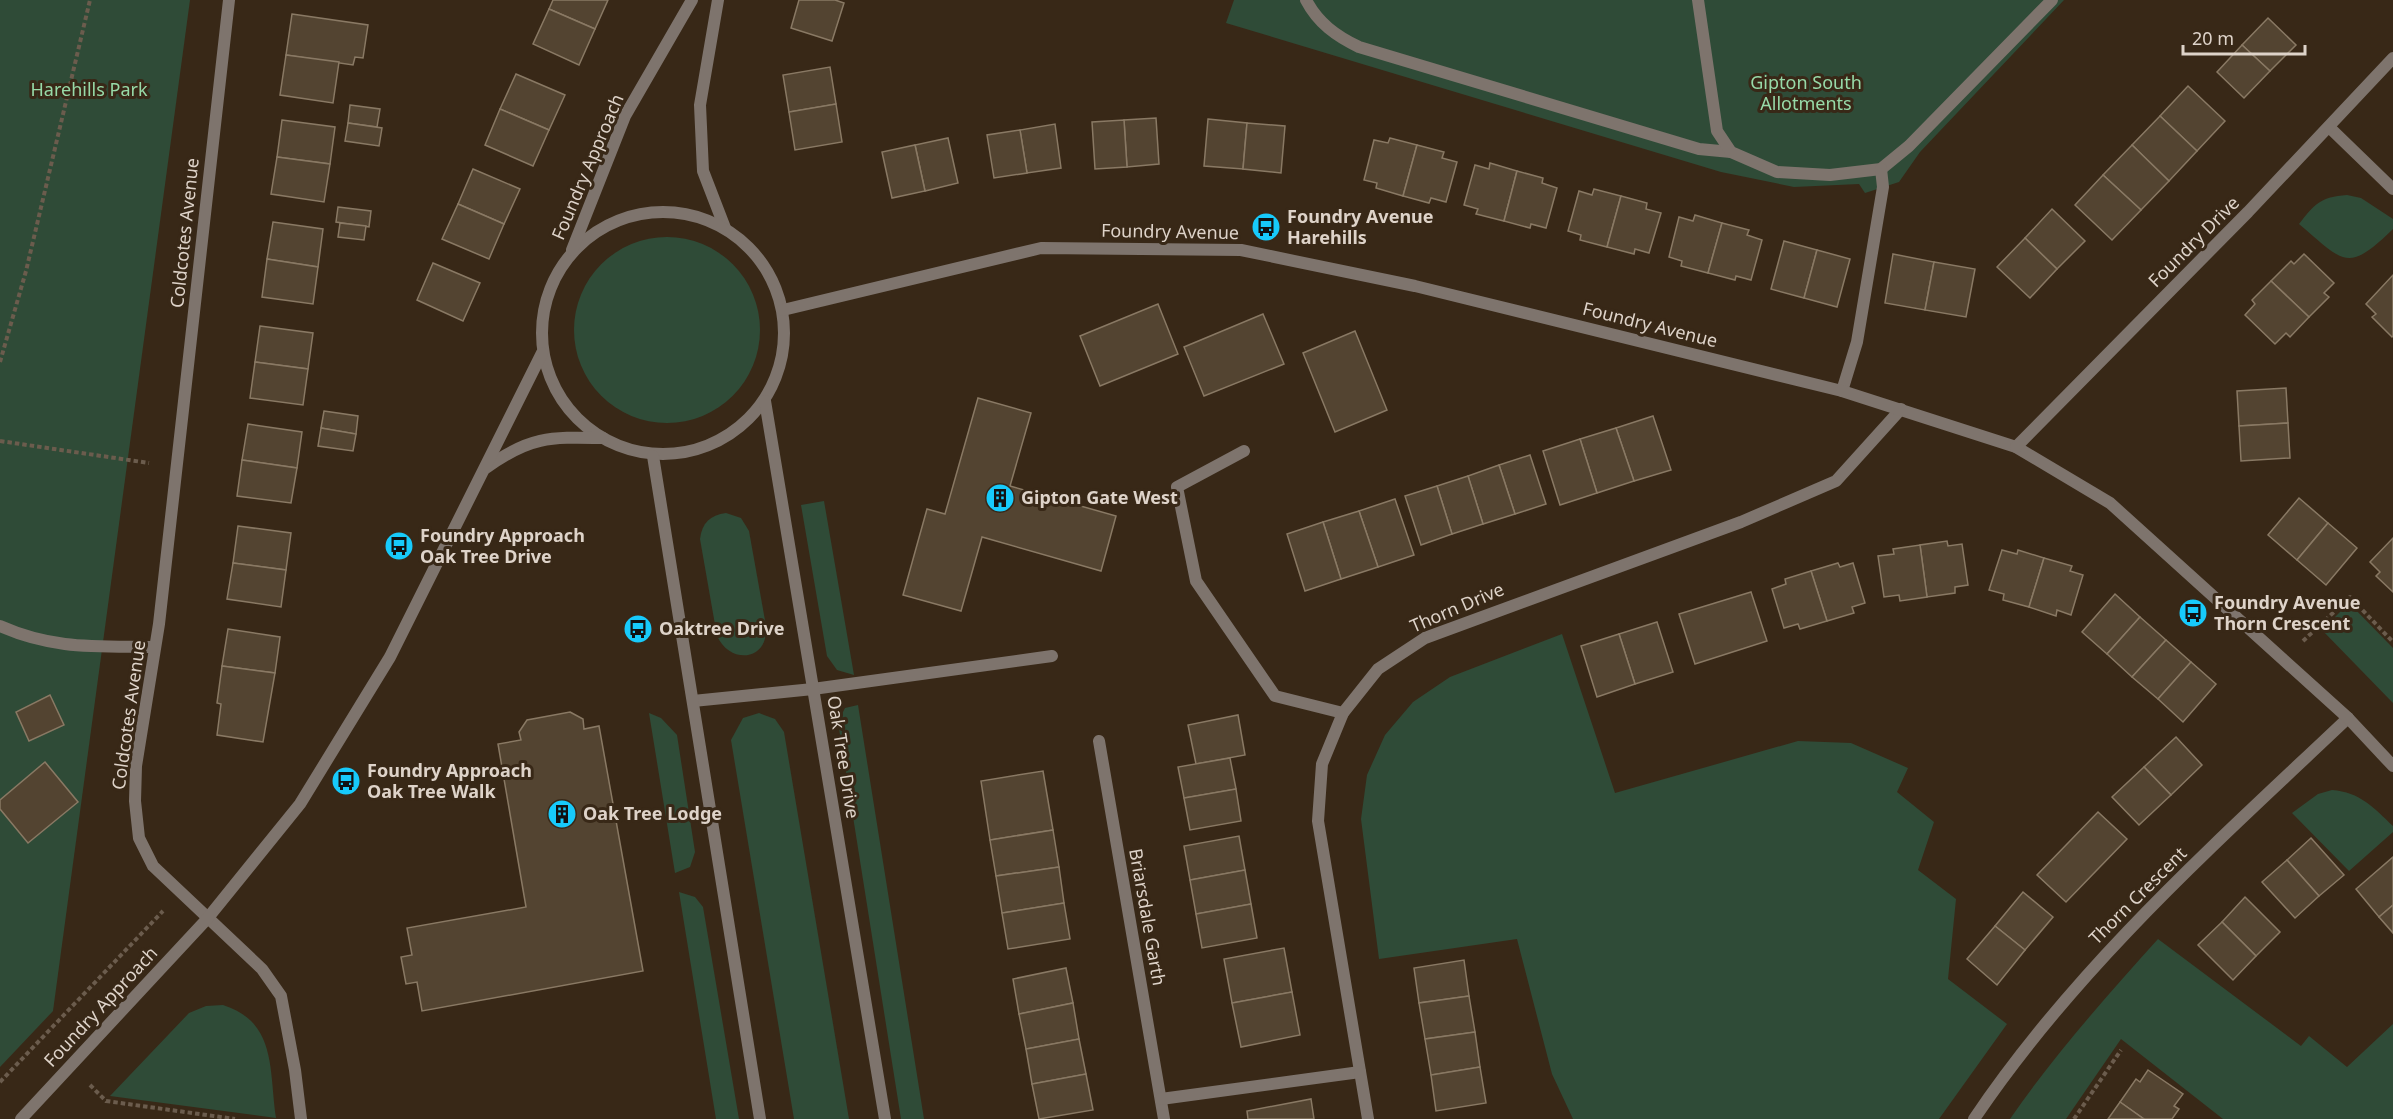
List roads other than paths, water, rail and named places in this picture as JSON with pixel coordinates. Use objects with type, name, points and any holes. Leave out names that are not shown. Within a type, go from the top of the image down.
[{"type":"street","name":"Coldcotes Avenue","points":[[230,0],[155,647],[136,766],[139,838],[153,866],[262,969],[281,996],[295,1070],[301,1119]]},
{"type":"street","name":"Foundry Approach","points":[[570,254],[590,236],[615,221],[642,213],[685,213],[725,228],[755,253],[778,292],[783,310],[782,360],[765,401],[735,432],[698,451],[654,456],[612,445],[570,413],[547,373],[542,352],[542,316],[555,277],[570,254],[626,116],[692,0]]},
{"type":"street","name":"Foundry Approach","points":[[718,0],[700,105],[703,171],[725,228]]},
{"type":"street","points":[[1306,0],[1313,12],[1336,36],[1359,47],[1700,149],[1731,152],[1777,172],[1830,175],[1881,169],[1909,146],[2052,0]]},
{"type":"street","points":[[1698,0],[1717,131],[1731,152]]},
{"type":"street","name":"Foundry Drive","points":[[2016,447],[2329,127],[2393,58]]},
{"type":"street","points":[[2329,127],[2393,189]]},
{"type":"street","points":[[1842,391],[1857,342],[1883,187],[1881,169]]},
{"type":"street","name":"Foundry Avenue","points":[[783,310],[1041,248],[1241,250],[1415,286],[1842,391],[2016,447],[2110,503],[2348,718],[2393,766]]},
{"type":"street","points":[[207,919],[300,804],[390,657],[542,352]]},
{"type":"street","name":"Oak Tree Drive","points":[[765,401],[885,1119]]},
{"type":"street","name":"Thorn Drive","points":[[1368,1119],[1318,821],[1322,765],[1343,712],[1378,669],[1425,638],[1741,522],[1836,481],[1901,409]]},
{"type":"street","points":[[484,470],[512,449],[549,437],[603,438]]},
{"type":"street","points":[[1244,451],[1177,487],[1196,581],[1275,696],[1343,712]]},
{"type":"street","points":[[654,456],[760,1119]]},
{"type":"street","points":[[0,626],[32,640],[73,646],[155,647]]},
{"type":"street","points":[[693,701],[813,689],[1052,656]]},
{"type":"street","name":"Thorn Crescent","points":[[1974,1119],[2068,995],[2140,916],[2348,718]]},
{"type":"street","name":"Briarsdale Garth","points":[[1099,741],[1164,1119]]},
{"type":"street","name":"Foundry Approach","points":[[21,1119],[207,919]]},
{"type":"street","points":[[1161,1099],[1360,1072]]},
{"type":"place","name":"Foundry Avenue Harehills","points":[[1266,227]]},
{"type":"place","name":"Gipton Gate West","points":[[1000,498]]},
{"type":"place","name":"Foundry Approach Oak Tree Drive","points":[[399,546]]},
{"type":"place","name":"Foundry Avenue Thorn Crescent","points":[[2193,613]]},
{"type":"place","name":"Oaktree Drive","points":[[638,629]]},
{"type":"place","name":"Foundry Approach Oak Tree Walk","points":[[346,781]]},
{"type":"place","name":"Oak Tree Lodge","points":[[562,814]]},
{"type":"park label","name":"Harehills Park","points":[[89,90]]},
{"type":"park label","name":"Gipton South Allotments","points":[[1806,94]]}]
